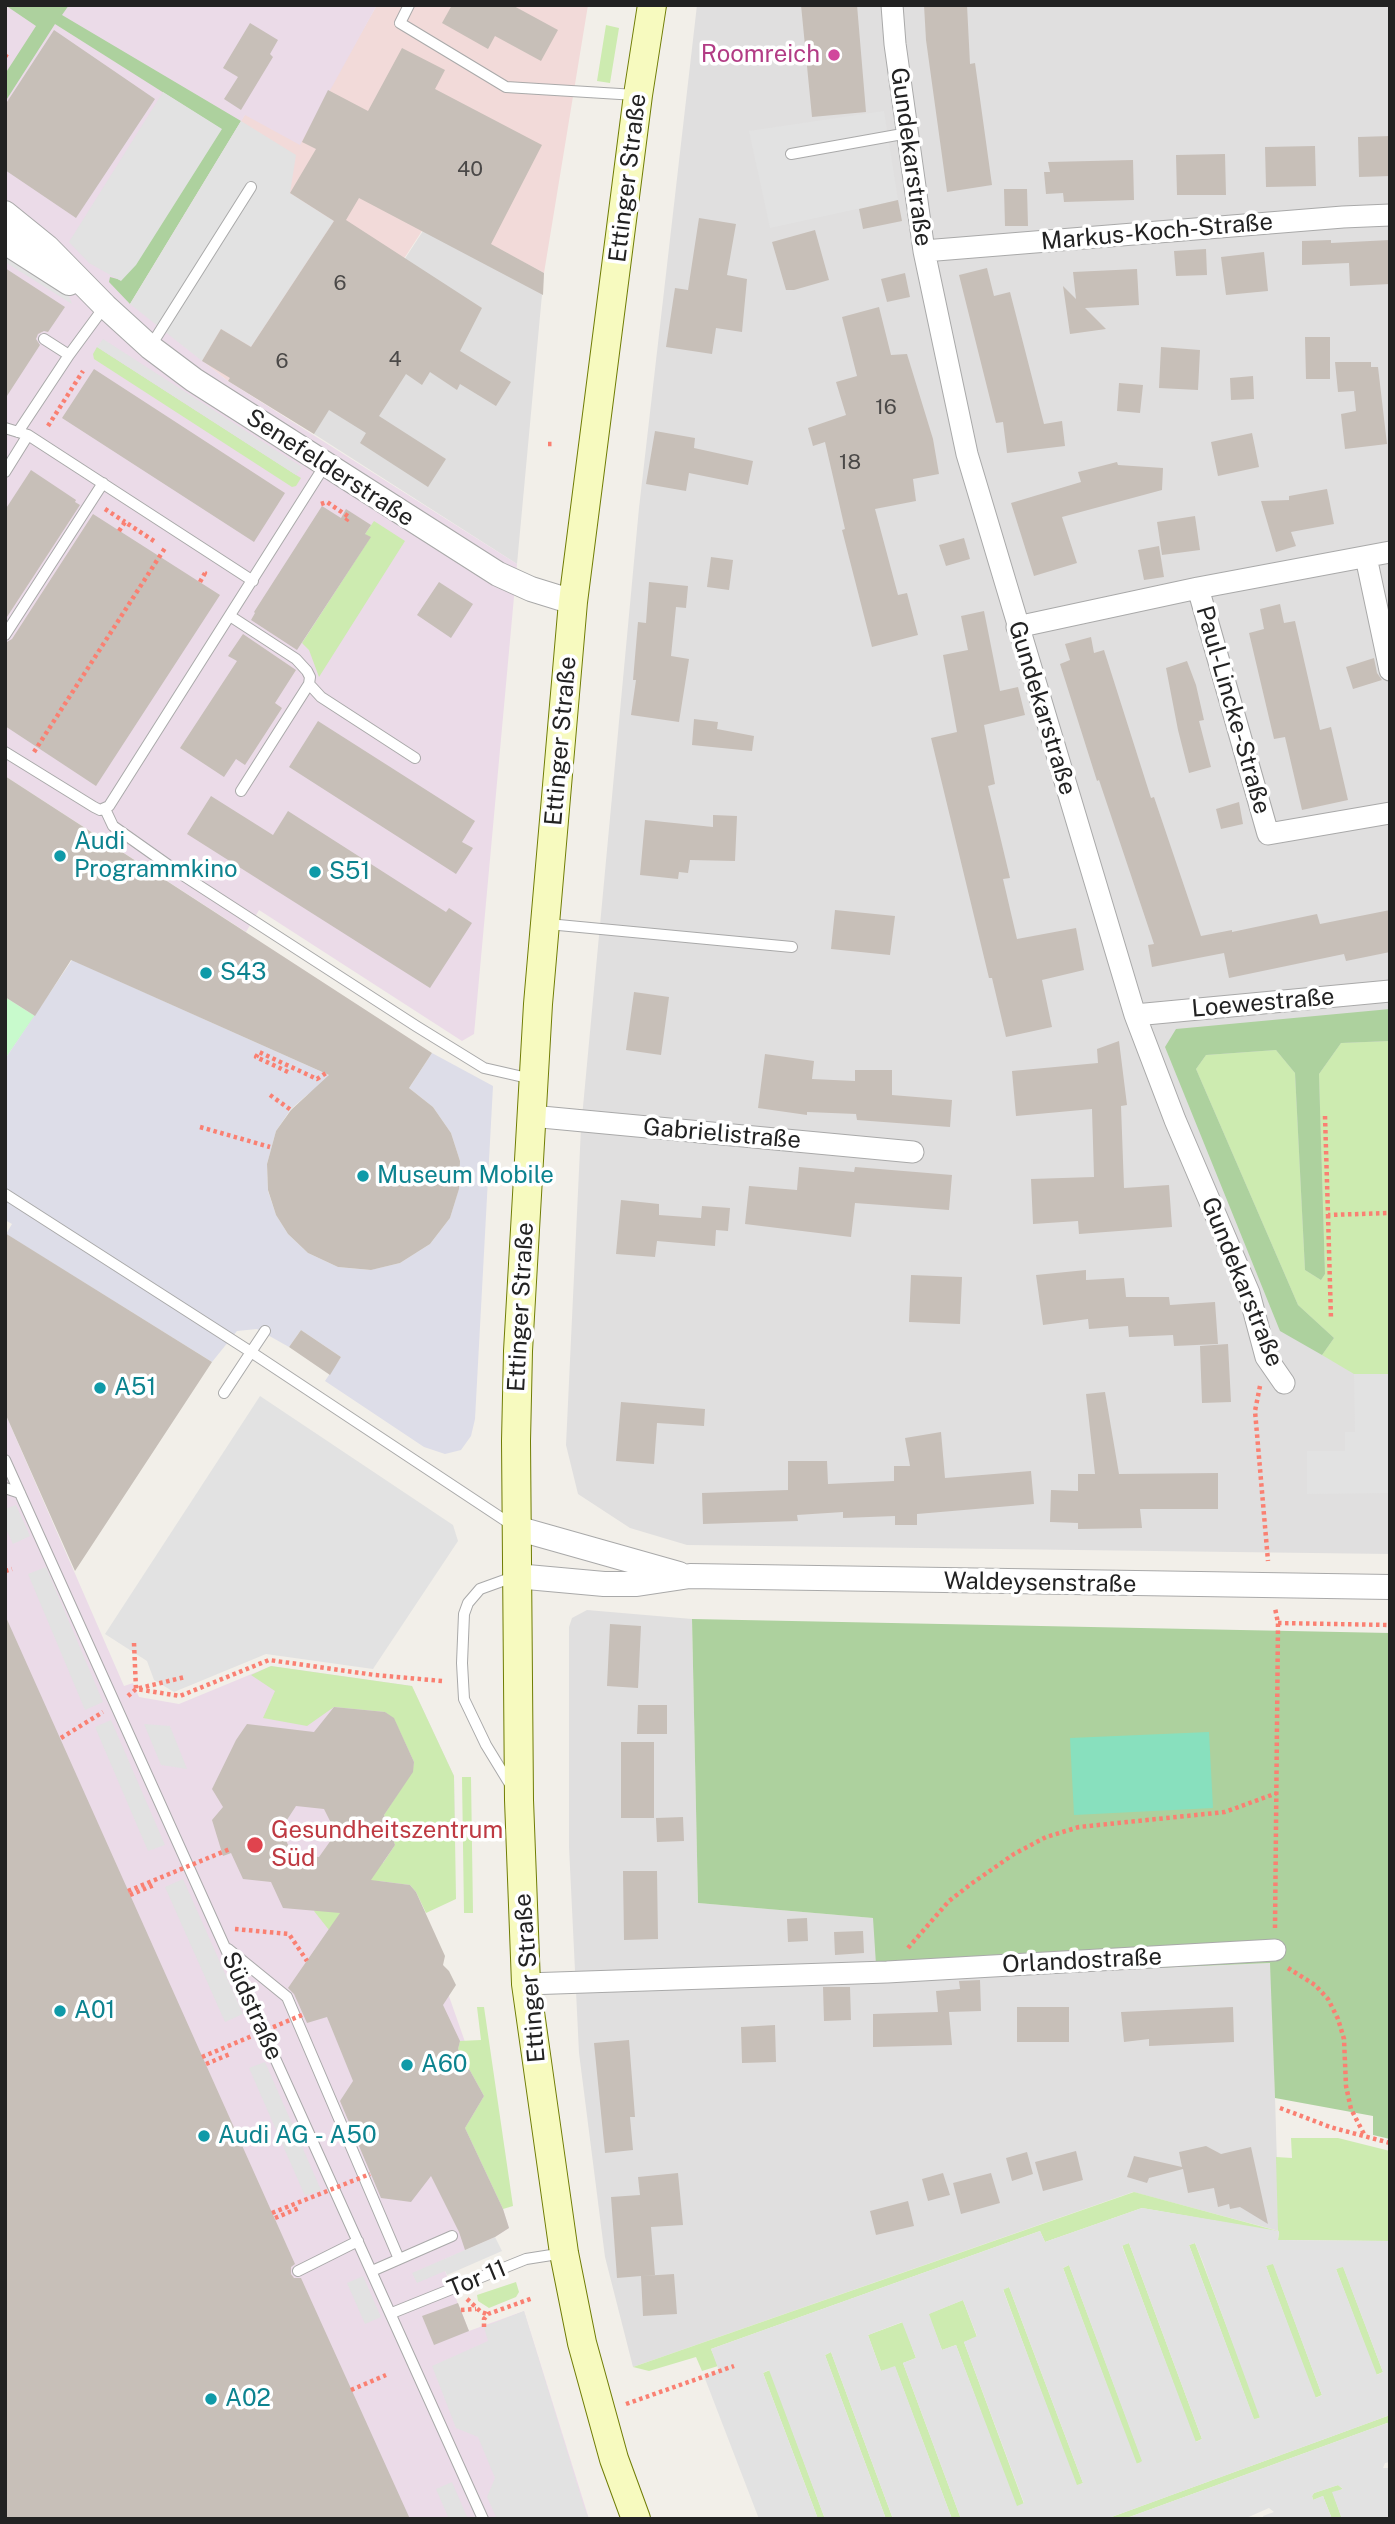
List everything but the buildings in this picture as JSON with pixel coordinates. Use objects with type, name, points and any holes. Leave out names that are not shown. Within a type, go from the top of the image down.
[{"type":"main road","name":"Ettinger Straße","points":[[636,2519],[614,2459],[582,2343],[564,2253],[526,1984],[519,1800],[516,1528],[518,1351],[533,1080],[573,602],[652,5]]},
{"type":"street","name":"Gundekarstraße","points":[[892,5],[924,251],[967,454],[1135,1015],[1175,1119],[1250,1293],[1266,1357],[1284,1383]]},
{"type":"street","name":"Senefelderstraße","points":[[5,212],[47,247],[150,348],[194,380],[498,574],[531,589],[573,602]]},
{"type":"street","name":"Markus-Koch-Straße","points":[[924,251],[1390,215]]},
{"type":"street","name":"Senefelderstraße","points":[[5,242],[105,306]]},
{"type":"street","name":"Paul-Lincke-Straße","points":[[1017,627],[1198,588],[1390,552]]},
{"type":"street","points":[[1366,557],[1390,670]]},
{"type":"street","name":"Paul-Lincke-Straße","points":[[1198,588],[1268,834],[1390,813]]},
{"type":"street","name":"Loewestraße","points":[[1135,1015],[1390,991]]},
{"type":"street","name":"Gabrielistraße","points":[[531,1116],[913,1152]]},
{"type":"street","name":"Waldeysenstraße","points":[[516,1528],[690,1576]]},
{"type":"street","name":"Waldeysenstraße","points":[[516,1576],[604,1584],[637,1584],[690,1576],[1390,1587]]},
{"type":"street","name":"Orlandostraße","points":[[526,1984],[1280,1958]]},
{"type":"lane","points":[[409,5],[400,23],[506,87],[638,95]]},
{"type":"lane","points":[[791,154],[908,133]]},
{"type":"lane","points":[[150,348],[251,187]]},
{"type":"lane","points":[[5,472],[23,434],[69,355],[105,306]]},
{"type":"lane","points":[[44,339],[69,355]]},
{"type":"lane","points":[[5,428],[23,434],[103,483],[253,581]]},
{"type":"lane","points":[[105,809],[113,802],[325,465]]},
{"type":"lane","points":[[5,635],[103,483]]},
{"type":"lane","points":[[230,616],[296,659],[307,671],[309,684],[321,697],[415,758]]},
{"type":"lane","points":[[242,791],[309,684]]},
{"type":"lane","points":[[5,752],[94,807],[105,809]]},
{"type":"lane","points":[[105,809],[113,827],[416,1026],[484,1069],[533,1080]]},
{"type":"lane","points":[[545,923],[792,947]]},
{"type":"lane","points":[[5,1194],[251,1352],[516,1528]]},
{"type":"lane","points":[[224,1393],[265,1331]]},
{"type":"lane","name":"Südstraße","points":[[5,1461],[483,2519]]},
{"type":"lane","points":[[5,1488],[20,1493]]},
{"type":"lane","points":[[516,1576],[480,1589],[468,1603],[464,1614],[462,1663],[464,1699],[486,1745],[519,1800]]},
{"type":"lane","points":[[225,1945],[287,1997],[399,2259]]},
{"type":"lane","points":[[372,2271],[452,2236]]},
{"type":"lane","points":[[298,2271],[358,2241]]},
{"type":"lane","name":"Tor 11","points":[[392,2313],[526,2259],[564,2253]]},
{"type":"path","points":[[48,426],[86,365]]},
{"type":"path","points":[[71,390],[78,394]]},
{"type":"path","points":[[320,504],[327,502],[349,517],[346,521]]},
{"type":"path","points":[[119,531],[124,522],[175,554]]},
{"type":"path","points":[[23,750],[32,756],[165,548]]},
{"type":"path","points":[[195,567],[205,573],[200,582]]},
{"type":"path","points":[[288,1072],[256,1057],[258,1052],[317,1079],[326,1073]]},
{"type":"path","points":[[270,1095],[291,1110]]},
{"type":"path","points":[[1325,1116],[1331,1319]]},
{"type":"path","points":[[200,1127],[270,1147]]},
{"type":"path","points":[[1328,1215],[1390,1213]]},
{"type":"path","points":[[1266,1357],[1255,1411],[1266,1550],[1278,1623],[1280,1958],[1315,1985],[1328,1999],[1338,2019],[1345,2039],[1346,2086],[1352,2109],[1364,2136]]},
{"type":"path","points":[[5,1572],[12,1569]]},
{"type":"path","points":[[1278,1623],[1390,1625]]},
{"type":"path","points":[[134,1643],[136,1689]]},
{"type":"path","points":[[136,1689],[180,1696],[269,1660],[375,1675],[442,1681]]},
{"type":"path","points":[[136,1689],[185,1677]]},
{"type":"path","points":[[61,1738],[82,1723],[117,1705]]},
{"type":"path","points":[[887,1972],[949,1901],[1014,1854],[1046,1837],[1079,1827],[1225,1812],[1277,1793]]},
{"type":"path","points":[[154,1885],[129,1893],[230,1849]]},
{"type":"path","points":[[217,1928],[289,1934],[307,1961]]},
{"type":"path","points":[[202,2057],[302,2015]]},
{"type":"path","points":[[206,2064],[230,2054]]},
{"type":"path","points":[[1280,2108],[1330,2127],[1390,2143]]},
{"type":"path","points":[[299,2208],[273,2216],[370,2174]]},
{"type":"path","points":[[484,2327],[484,2319],[488,2314],[533,2298]]},
{"type":"path","points":[[467,2299],[488,2314]]},
{"type":"path","points":[[461,2310],[477,2308]]},
{"type":"path","points":[[626,2404],[734,2366]]},
{"type":"path","points":[[351,2390],[386,2375]]},
{"type":"shaded area","points":[[5,5],[377,5],[300,145],[245,115],[130,303],[228,381],[517,564],[474,1034],[462,1041],[259,910],[246,932],[5,776]]},
{"type":"shaded area","points":[[377,5],[588,5],[544,273],[433,214],[307,408],[314,434],[228,381],[130,304],[245,114],[328,90]]},
{"type":"shaded area","points":[[697,5],[1390,5],[1390,1554],[687,1545],[630,1528],[578,1494],[566,1445],[581,1128],[639,508]]},
{"type":"shaded area","points":[[163,92],[222,129],[136,265],[121,281],[89,263],[69,242]]},
{"type":"shaded area","points":[[884,111],[898,200],[770,228],[749,131]]},
{"type":"shaded area","points":[[241,121],[296,155],[290,193],[334,221],[251,347],[221,329],[202,361],[130,304]]},
{"type":"shaded area","points":[[434,214],[544,273],[517,564],[314,434],[307,409]]},
{"type":"shaded area","points":[[5,254],[69,296],[72,304],[5,262]]},
{"type":"shaded area","points":[[103,339],[302,467],[296,475],[97,347]]},
{"type":"shaded area","points":[[72,960],[340,1080],[321,1086],[291,1109],[276,1131],[267,1164],[268,1191],[276,1215],[288,1234],[308,1253],[338,1267],[370,1270],[400,1263],[430,1244],[450,1218],[459,1188],[460,1161],[451,1133],[433,1107],[409,1088],[432,1053],[493,1086],[475,1419],[471,1436],[461,1450],[445,1454],[424,1447],[325,1381],[341,1357],[301,1330],[289,1347],[257,1329],[237,1331],[212,1362],[6,1234],[12,1224],[5,1220],[5,1059]]},
{"type":"shaded area","points":[[1354,1374],[1390,1374],[1390,1493],[1307,1494],[1307,1451],[1345,1451],[1345,1432],[1355,1432]]},
{"type":"shaded area","points":[[260,1396],[453,1525],[458,1541],[373,1669],[266,1654],[174,1692],[154,1680],[147,1661],[105,1634]]},
{"type":"shaded area","points":[[5,1413],[124,1686],[133,1683],[139,1697],[179,1704],[271,1666],[412,1686],[454,1776],[455,1837],[410,1885],[484,2096],[503,2209],[509,2228],[441,2261],[469,2331],[524,2311],[589,2519],[5,2519]]},
{"type":"shaded area","points":[[16,1505],[30,1536],[13,1544],[5,1527],[5,1509]]},
{"type":"shaded area","points":[[46,1567],[103,1702],[85,1710],[28,1574]]},
{"type":"shaded area","points":[[587,1610],[692,1619],[698,1903],[874,1918],[878,1980],[1271,1963],[1279,2231],[1133,2192],[633,2367],[605,2257],[579,2053],[569,1847],[569,1627],[572,1618]]},
{"type":"shaded area","points":[[111,1720],[165,1845],[148,1851],[95,1727]]},
{"type":"shaded area","points":[[144,1724],[170,1726],[187,1769],[161,1765]]},
{"type":"shaded area","points":[[183,1879],[243,2014],[225,2022],[165,1887]]},
{"type":"shaded area","points":[[265,2062],[321,2190],[305,2196],[249,2068]]},
{"type":"shaded area","points":[[1142,2208],[1279,2231],[1278,2240],[1390,2241],[1390,2415],[1106,2519],[961,2519],[903,2363],[916,2358],[902,2322],[868,2335],[881,2371],[895,2366],[952,2519],[893,2519],[831,2352],[825,2355],[886,2519],[825,2519],[769,2370],[763,2373],[818,2519],[759,2519],[704,2376],[719,2371],[711,2349],[1040,2231],[1045,2242]],"holes":[[[1129,2243],[1202,2439],[1196,2442],[1122,2246]],[[1195,2243],[1202,2260],[1260,2418],[1254,2419],[1189,2245]],[[1273,2264],[1322,2395],[1316,2398],[1266,2266]],[[1069,2265],[1142,2461],[1137,2464],[1063,2268]],[[1343,2267],[1383,2372],[1377,2375],[1336,2269]],[[1009,2287],[1083,2483],[1077,2485],[1003,2290]],[[963,2300],[977,2336],[964,2342],[1024,2503],[1017,2506],[956,2345],[942,2350],[929,2314]]]},
{"type":"shaded area","points":[[495,2237],[502,2251],[447,2275],[445,2271],[417,2283],[412,2273]]},
{"type":"shaded area","points":[[363,2276],[381,2317],[365,2324],[347,2283]]},
{"type":"shaded area","points":[[524,2311],[589,2519],[497,2519],[487,2497],[495,2478],[478,2437],[456,2428],[432,2366],[488,2341],[484,2327]]},
{"type":"shaded area","points":[[1390,2422],[1390,2462],[1385,2463],[1383,2468],[1390,2468],[1390,2519],[1342,2519],[1332,2492],[1343,2489],[1338,2485],[1312,2496],[1313,2500],[1323,2496],[1332,2519],[1264,2519],[1263,2516],[1274,2512],[1269,2508],[1244,2519],[1124,2519]]},
{"type":"shaded area","points":[[452,2482],[468,2519],[449,2519],[436,2489]]},
{"type":"green space","points":[[5,5],[69,5],[62,15],[241,121],[130,304],[109,282],[110,277],[121,280],[221,129],[55,24],[5,102],[5,74],[36,26]]},
{"type":"green space","points":[[606,25],[619,28],[610,83],[597,81]]},
{"type":"green space","points":[[97,347],[301,478],[296,486],[292,487],[94,359],[93,354]]},
{"type":"green space","points":[[374,521],[405,541],[319,677],[309,650],[302,643],[370,538],[365,534]]},
{"type":"green space","points":[[5,997],[35,1016],[5,1059]]},
{"type":"green space","points":[[1390,1009],[1390,1041],[1341,1043],[1319,1074],[1325,1274],[1321,1280],[1305,1270],[1295,1073],[1276,1050],[1206,1055],[1196,1069],[1298,1305],[1334,1338],[1322,1355],[1280,1331],[1165,1047],[1176,1029]]},
{"type":"green space","points":[[1390,1041],[1390,1374],[1354,1374],[1322,1355],[1334,1338],[1298,1305],[1196,1069],[1206,1055],[1276,1050],[1295,1073],[1305,1270],[1321,1280],[1325,1274],[1319,1074],[1341,1043]]},
{"type":"green space","points":[[692,1619],[1390,1633],[1390,2139],[1373,2135],[1373,2116],[1275,2098],[1270,1963],[877,1980],[873,1918],[698,1903]]},
{"type":"green space","points":[[271,1666],[412,1686],[454,1776],[456,1899],[426,1913],[410,1885],[379,1881],[329,1930],[314,1911],[334,1884],[379,1862],[383,1863],[395,1845],[384,1815],[412,1772],[414,1762],[394,1719],[385,1712],[334,1707],[307,1726],[263,1718],[275,1691],[251,1675]]},
{"type":"green space","points":[[1209,1732],[1213,1808],[1074,1815],[1070,1738]]},
{"type":"green space","points":[[462,1777],[471,1777],[473,1913],[464,1913]]},
{"type":"green space","points":[[477,2007],[484,2007],[513,2206],[503,2209],[465,2128],[484,2096],[458,2049],[460,2041],[481,2040]]},
{"type":"green space","points":[[1291,2138],[1338,2138],[1390,2151],[1390,2241],[1278,2240],[1279,2232],[1142,2208],[1045,2242],[1040,2231],[711,2349],[718,2366],[702,2371],[696,2357],[649,2371],[633,2367],[1134,2192],[1278,2231],[1276,2157],[1292,2158]]},
{"type":"green space","points":[[1129,2243],[1202,2439],[1195,2442],[1122,2245]]},
{"type":"green space","points":[[1195,2243],[1261,2417],[1254,2420],[1189,2245]]},
{"type":"green space","points":[[1273,2263],[1322,2395],[1315,2398],[1266,2266]]},
{"type":"green space","points":[[1069,2265],[1143,2462],[1136,2464],[1063,2268]]},
{"type":"green space","points":[[1343,2266],[1383,2372],[1376,2375],[1336,2269]]},
{"type":"green space","points":[[516,2282],[519,2292],[516,2297],[489,2308],[478,2301],[477,2295]]},
{"type":"green space","points":[[1009,2287],[1083,2483],[1076,2486],[1003,2289]]},
{"type":"green space","points":[[963,2300],[977,2337],[964,2342],[1024,2504],[1016,2507],[956,2345],[942,2350],[928,2314]]},
{"type":"green space","points":[[903,2322],[916,2358],[903,2363],[961,2519],[952,2519],[895,2367],[881,2371],[868,2335]]},
{"type":"green space","points":[[831,2352],[893,2519],[886,2519],[825,2355]]},
{"type":"green space","points":[[770,2370],[825,2519],[818,2519],[763,2373]]},
{"type":"green space","points":[[1390,2415],[1390,2422],[1124,2519],[1106,2519]]},
{"type":"green space","points":[[1338,2485],[1343,2489],[1333,2493],[1342,2519],[1332,2519],[1323,2496],[1313,2500],[1312,2496]]},
{"type":"place","name":"Roomreich","points":[[834,55]]},
{"type":"place","name":"Audi Programmkino","points":[[60,856]]},
{"type":"place","name":"S51","points":[[315,872]]},
{"type":"place","name":"S43","points":[[206,973]]},
{"type":"place","name":"Museum Mobile","points":[[363,1176]]},
{"type":"place","name":"A51","points":[[100,1388]]},
{"type":"place","name":"Gesundheitszentrum Süd","points":[[255,1845]]},
{"type":"place","name":"A01","points":[[60,2011]]},
{"type":"place","name":"A60","points":[[407,2065]]},
{"type":"place","name":"Audi AG - A50","points":[[204,2136]]},
{"type":"place","name":"A02","points":[[211,2399]]}]
